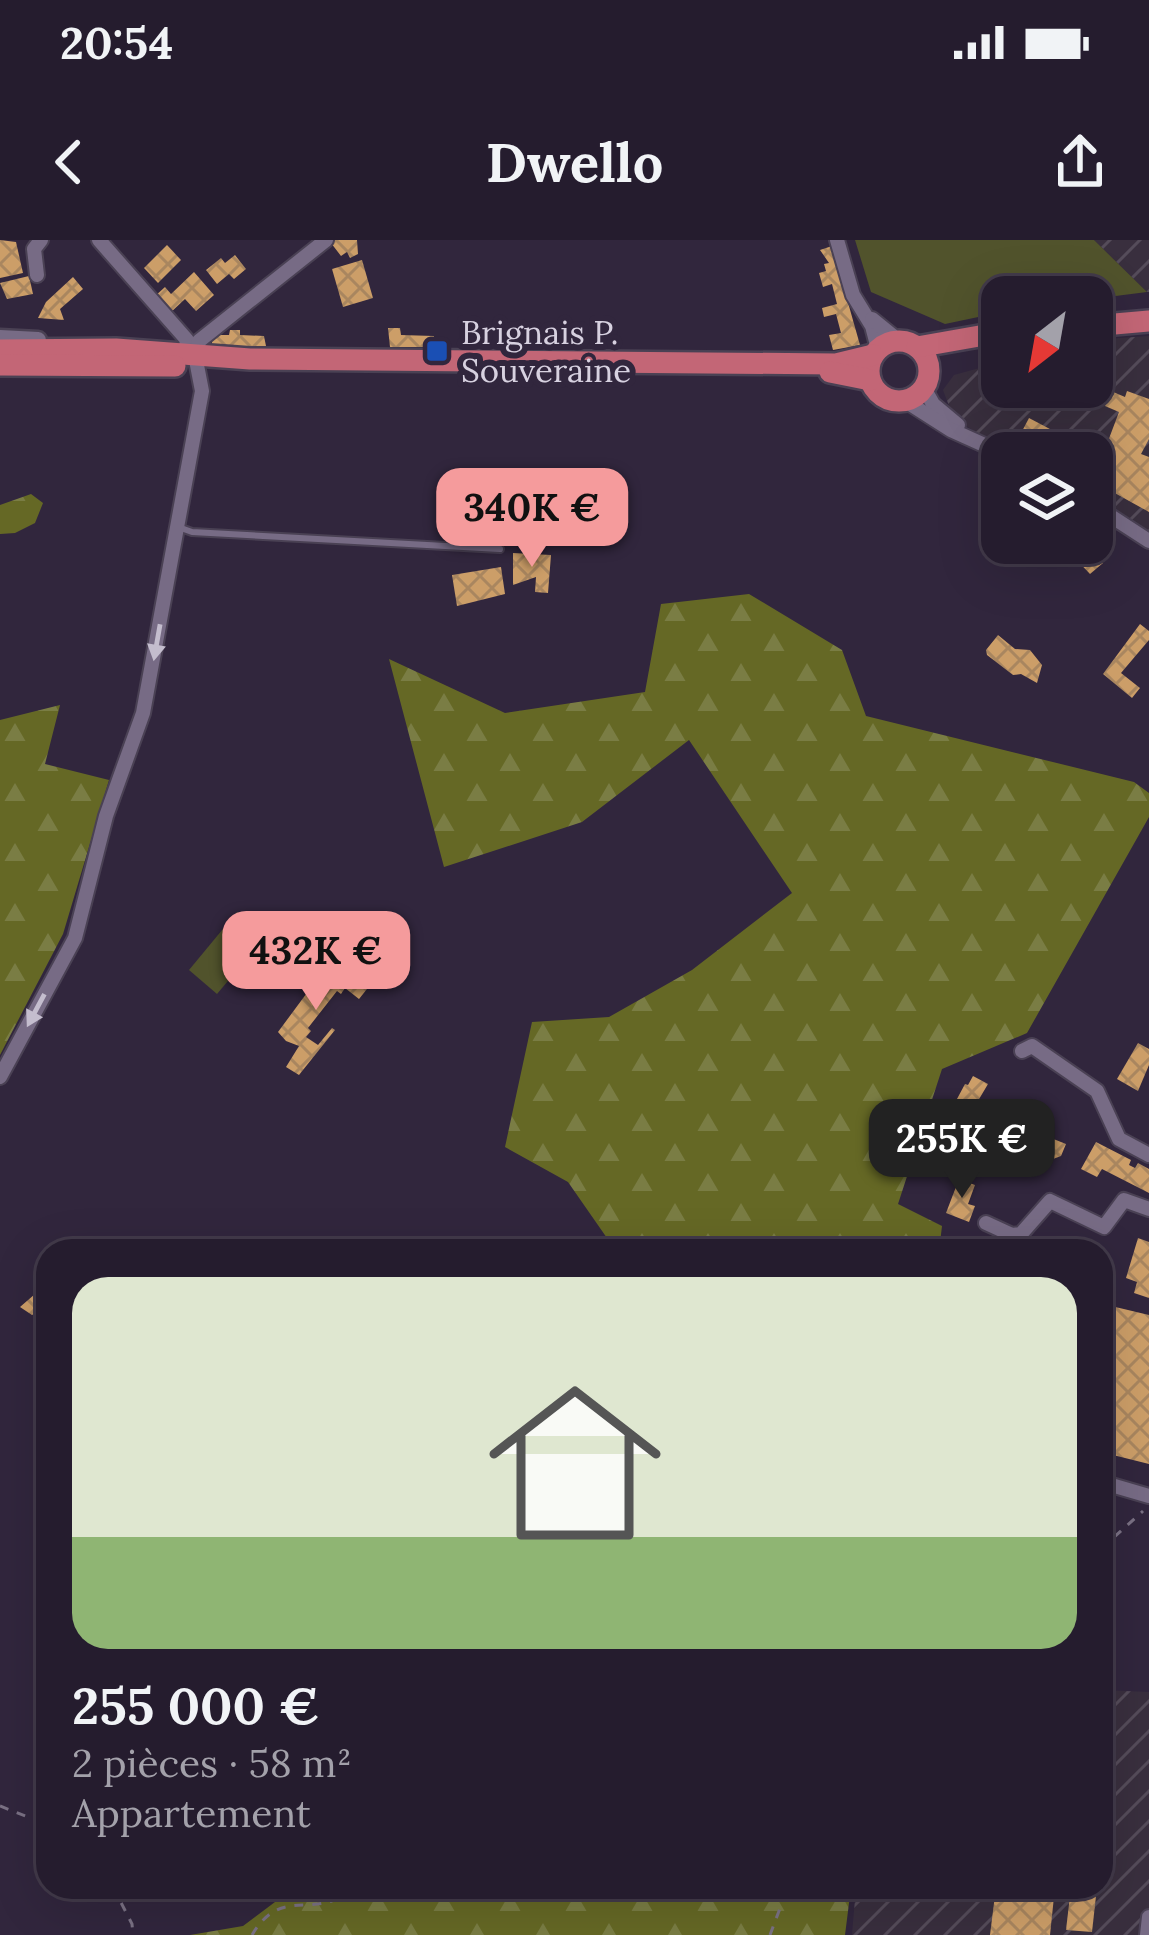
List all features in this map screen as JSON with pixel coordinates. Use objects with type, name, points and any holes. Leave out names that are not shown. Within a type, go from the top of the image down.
[{"type":"main road","points":[[1113,314],[1149,311]]},
{"type":"main road","points":[[1113,324],[1149,321]]},
{"type":"main road","points":[[0,365],[192,358],[836,364],[892,348],[981,335]]},
{"type":"main road","points":[[0,350],[116,349],[192,358],[838,372],[870,380],[880,394],[904,400],[959,351],[981,346]]},
{"type":"main road","points":[[870,380],[892,348]]},
{"type":"main road","points":[[892,348],[927,360],[926,381]]},
{"type":"street","points":[[37,274],[34,249],[40,240]]},
{"type":"street","points":[[0,1077],[75,938],[106,816],[143,713],[202,391],[187,340],[99,240]]},
{"type":"street","points":[[192,358],[208,332],[326,240]]},
{"type":"street","points":[[837,240],[853,295],[892,348]]},
{"type":"street","points":[[0,338],[78,341],[116,349]]},
{"type":"street","points":[[926,381],[939,411],[976,440]]},
{"type":"street","points":[[904,400],[981,443]]},
{"type":"street","points":[[1113,518],[1149,541]]},
{"type":"street","points":[[1022,1051],[1032,1046],[1097,1091],[1119,1138],[1149,1155]]},
{"type":"street","points":[[986,1223],[1021,1234],[1050,1202],[1104,1227],[1124,1201],[1149,1210]]},
{"type":"street","points":[[1113,1486],[1149,1496]]},
{"type":"street","points":[[1147,1935],[1149,1917]]},
{"type":"lane","points":[[176,526],[192,532],[500,549]]},
{"type":"path","points":[[1113,1538],[1149,1507]]},
{"type":"path","points":[[0,1806],[36,1820]]},
{"type":"path","points":[[118,1899],[133,1935]]},
{"type":"path","points":[[251,1935],[261,1920],[293,1903],[338,1899]]},
{"type":"path","points":[[770,1935],[784,1899]]},
{"type":"shaded area","points":[[1094,240],[1149,240],[1149,292],[1147,292]]},
{"type":"shaded area","points":[[1149,336],[1149,538],[1113,515],[1113,432],[981,435],[954,419],[943,390],[954,375],[981,368],[981,408],[1113,408],[1113,339]]},
{"type":"shaded area","points":[[1113,1690],[1149,1692],[1149,1935],[852,1935],[855,1899],[1113,1899]]},
{"type":"green space","points":[[855,240],[1094,240],[1147,292],[1113,296],[1113,276],[981,276],[981,316],[945,324],[871,292]]},
{"type":"green space","points":[[31,494],[43,503],[35,523],[0,534],[0,505]]},
{"type":"green space","points":[[749,594],[842,650],[866,716],[1134,782],[1149,793],[1149,817],[1027,1033],[942,1069],[898,1204],[942,1226],[940,1239],[608,1239],[568,1182],[505,1147],[532,1022],[609,1017],[692,970],[792,893],[689,740],[582,822],[444,867],[389,659],[505,713],[645,692],[661,604]]},
{"type":"green space","points":[[60,705],[45,764],[109,780],[63,934],[0,1055],[0,720]]},
{"type":"green space","points":[[237,912],[266,936],[217,994],[189,970]]},
{"type":"green space","points":[[279,1899],[850,1899],[845,1935],[190,1935],[243,1926]]},
{"type":"building","points":[[0,240],[16,242],[23,273],[0,278]]},
{"type":"building","points":[[357,240],[358,254],[341,256],[331,243]]},
{"type":"building","points":[[167,245],[181,260],[158,283],[144,268]]},
{"type":"building","points":[[832,246],[860,345],[833,350],[829,335],[841,333],[836,314],[824,317],[822,308],[837,304],[832,284],[823,287],[819,273],[829,263],[820,250]]},
{"type":"building","points":[[235,255],[246,269],[217,284],[206,270],[221,258],[225,263]]},
{"type":"building","points":[[362,260],[373,298],[343,307],[332,269]]},
{"type":"building","points":[[194,272],[214,295],[196,311],[185,299],[169,314],[154,297],[165,287],[171,294]]},
{"type":"building","points":[[29,276],[33,294],[7,299],[0,283]]},
{"type":"building","points":[[73,277],[83,289],[60,309],[64,320],[38,318],[46,302]]},
{"type":"building","points":[[388,328],[400,328],[401,335],[434,336],[434,347],[390,347]]},
{"type":"building","points":[[230,330],[264,336],[266,346],[212,346],[212,335],[229,335]]},
{"type":"building","points":[[1113,392],[1149,399],[1149,439],[1141,454],[1149,457],[1149,512],[1113,492],[1111,432],[1119,412],[1110,408]]},
{"type":"building","points":[[1029,418],[1056,432],[1022,432]]},
{"type":"building","points":[[513,553],[551,555],[548,593],[535,592],[536,577],[513,585]]},
{"type":"building","points":[[1081,564],[1102,564],[1090,574]]},
{"type":"building","points":[[501,567],[505,594],[457,606],[452,575]]},
{"type":"building","points":[[1140,624],[1149,631],[1149,640],[1121,673],[1140,688],[1132,698],[1103,674]]},
{"type":"building","points":[[998,635],[1015,649],[1030,650],[1042,665],[1037,683],[1013,675],[987,655]]},
{"type":"building","points":[[332,959],[367,989],[359,999],[345,988],[341,994],[337,991],[306,1037],[318,1045],[335,1030],[299,1075],[286,1067],[299,1046],[278,1032]]},
{"type":"building","points":[[1138,1043],[1149,1049],[1149,1065],[1138,1091],[1117,1079]]},
{"type":"building","points":[[973,1076],[988,1084],[968,1126],[962,1122],[956,1134],[942,1127]]},
{"type":"building","points":[[1034,1125],[1043,1129],[1041,1134],[1066,1144],[1061,1156],[1046,1156],[1039,1173],[1017,1163],[1023,1151],[1031,1155],[1034,1149],[1035,1143],[1027,1139]]},
{"type":"building","points":[[1096,1142],[1131,1160],[1129,1165],[1135,1168],[1138,1163],[1149,1169],[1149,1193],[1102,1169],[1097,1177],[1081,1169]]},
{"type":"building","points":[[959,1179],[975,1185],[968,1204],[975,1206],[969,1222],[946,1213]]},
{"type":"building","points":[[1138,1238],[1149,1242],[1149,1298],[1134,1293],[1137,1282],[1126,1278]]},
{"type":"building","points":[[35,1294],[36,1312],[32,1315],[20,1307]]},
{"type":"building","points":[[1113,1306],[1149,1315],[1149,1464],[1113,1455]]},
{"type":"building","points":[[994,1899],[1054,1899],[1050,1935],[990,1935]]},
{"type":"building","points":[[1070,1899],[1096,1899],[1092,1932],[1066,1930]]},
{"type":"place","name":"Brignais P. Souveraine","points":[[437,351]]}]
